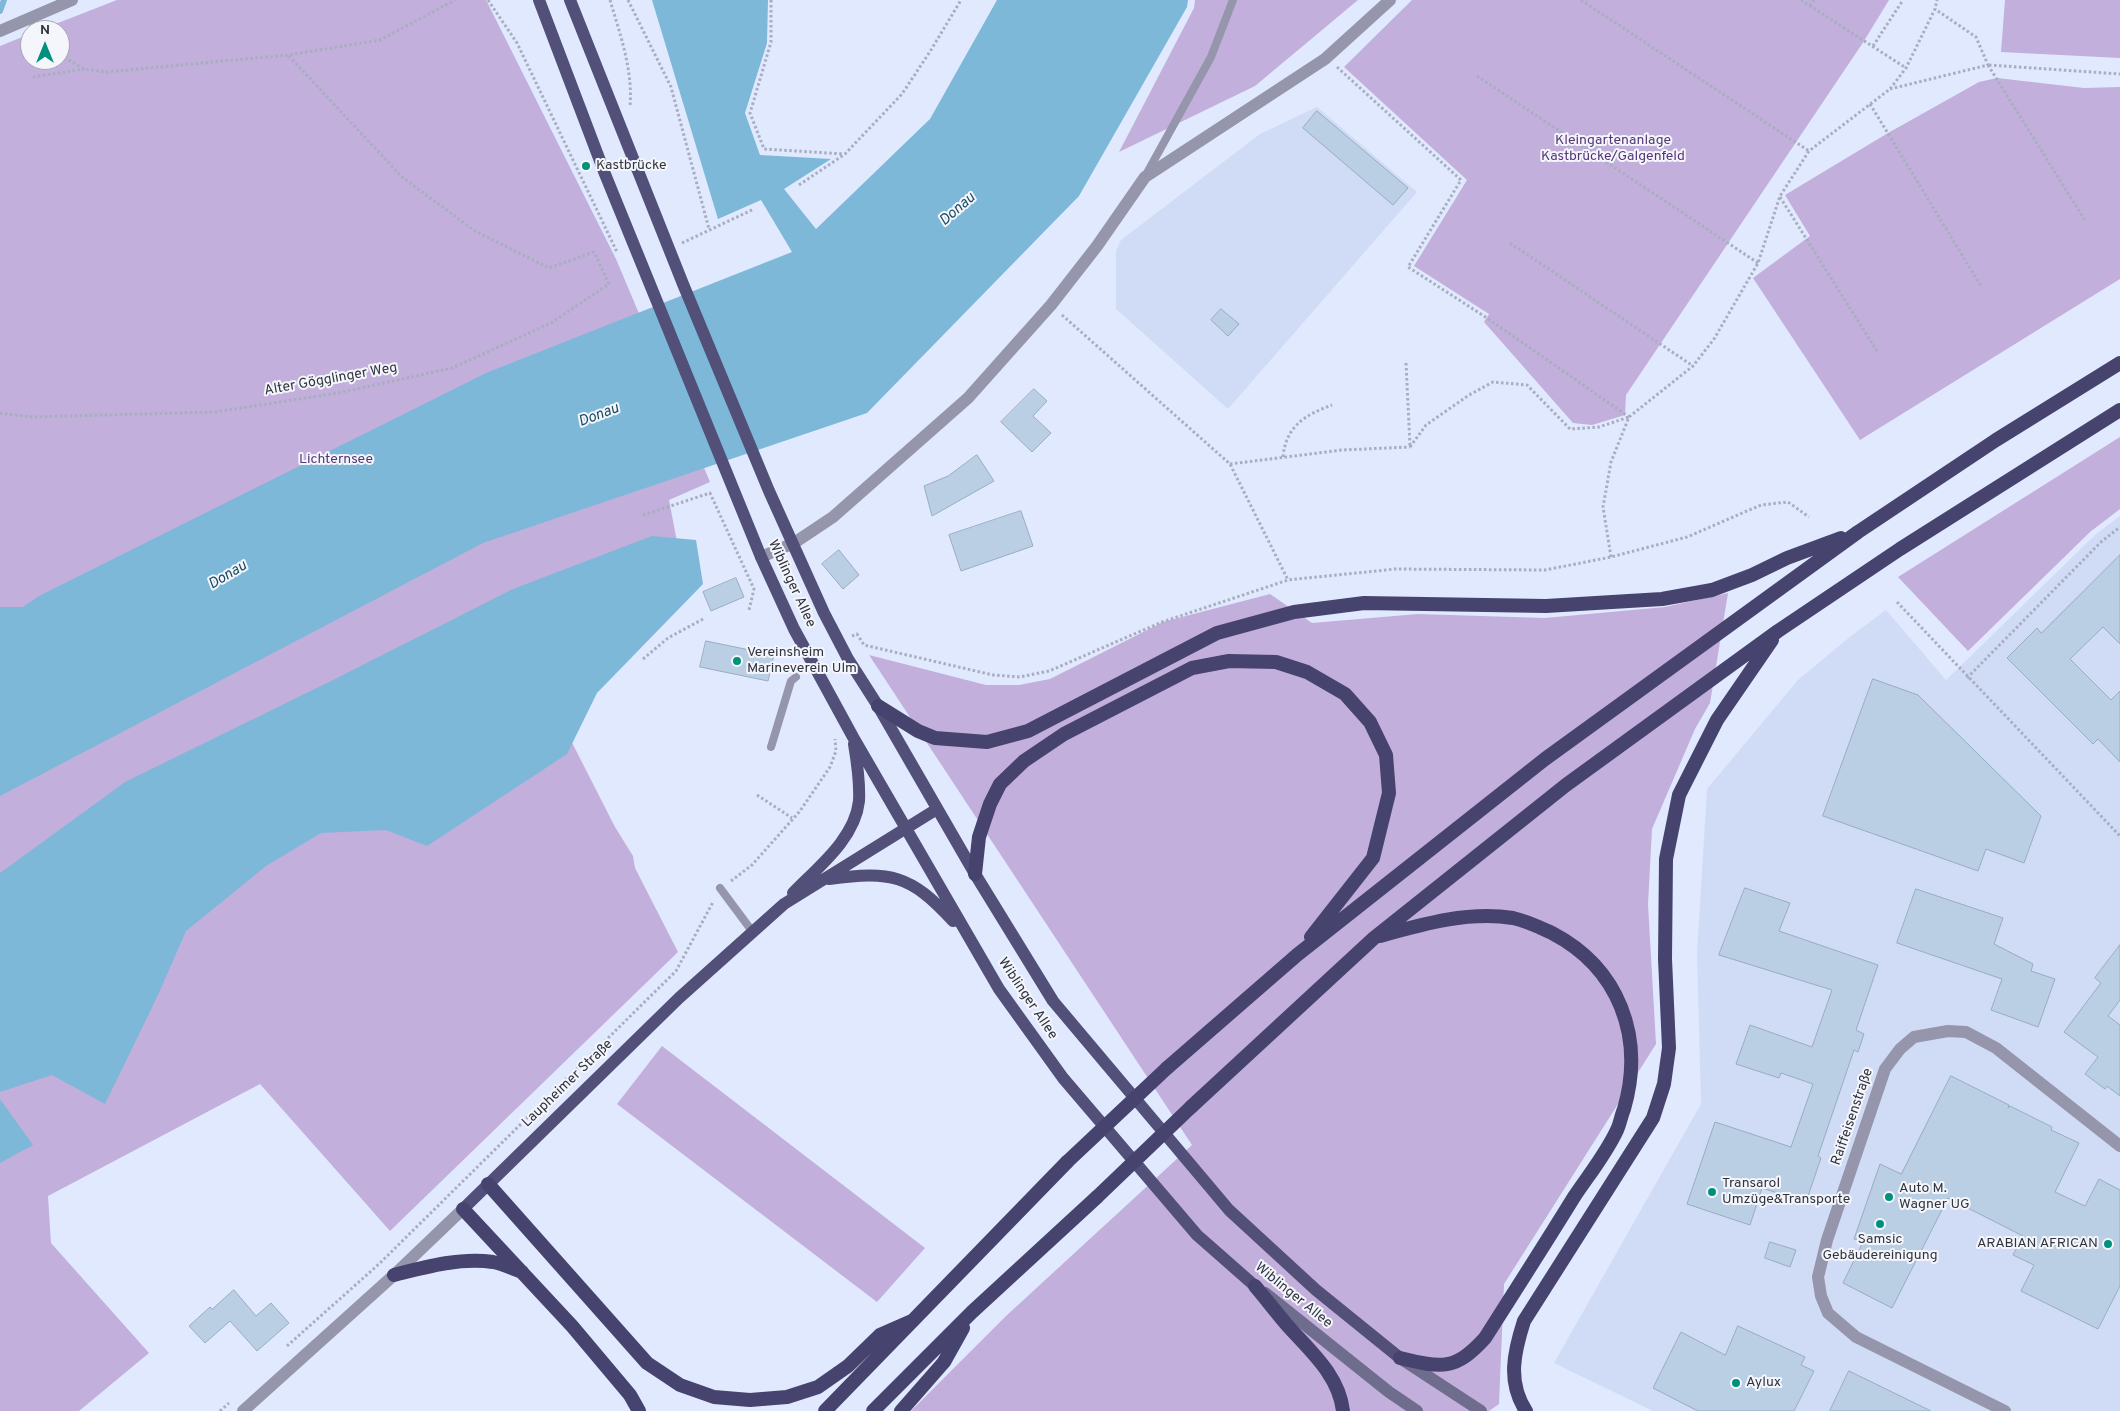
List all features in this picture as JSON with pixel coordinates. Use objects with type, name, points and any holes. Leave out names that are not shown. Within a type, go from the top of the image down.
[{"type":"highway","points":[[825,1411],[1067,1162],[1167,1068],[1297,956],[1545,758],[1858,532],[1996,440],[2120,363]]},
{"type":"highway","points":[[873,1411],[972,1312],[1374,938],[1566,784],[1778,631],[1900,549],[2120,410]]},
{"type":"highway","points":[[878,706],[918,732],[935,738],[987,742],[1028,731],[1217,633],[1294,612],[1364,603],[1546,606],[1662,599],[1712,590],[1752,575],[1787,558],[1858,532]]},
{"type":"highway","points":[[1526,1411],[1521,1404],[1514,1373],[1515,1349],[1524,1321],[1653,1118],[1664,1084],[1669,1048],[1665,959],[1666,858],[1678,795],[1717,720],[1778,631]]},
{"type":"highway","points":[[975,874],[978,837],[990,804],[1000,784],[1024,761],[1064,734],[1192,668],[1229,661],[1276,662],[1307,672],[1345,694],[1370,722],[1386,755],[1389,793],[1373,858],[1297,956]]},
{"type":"highway","points":[[1374,938],[1427,923],[1463,917],[1488,915],[1515,919],[1536,925],[1581,951],[1600,971],[1612,989],[1623,1013],[1629,1038],[1631,1062],[1631,1082],[1617,1130],[1485,1338],[1471,1354],[1459,1362],[1442,1366],[1400,1358]]},
{"type":"highway","points":[[488,1184],[647,1363],[680,1385],[714,1397],[750,1400],[786,1397],[818,1387],[848,1366],[880,1335],[912,1321]]},
{"type":"highway","points":[[462,1208],[524,1272],[630,1395],[639,1411]]},
{"type":"highway","points":[[394,1275],[430,1266],[464,1262],[493,1262],[524,1272]]},
{"type":"highway","points":[[1256,1286],[1286,1324],[1329,1372],[1342,1400],[1343,1411]]},
{"type":"highway","points":[[901,1411],[944,1362],[972,1312]]},
{"type":"main road","name":"Wiblinger Allee","points":[[539,0],[605,174],[761,557],[794,629],[853,736],[999,989],[1063,1078],[1197,1235],[1256,1286],[1389,1392],[1416,1411]]},
{"type":"main road","name":"Wiblinger Allee","points":[[570,0],[683,284],[769,491],[824,613],[975,874],[1053,1001],[1229,1210],[1316,1290],[1400,1358],[1481,1411]]},
{"type":"main road","points":[[784,904],[840,843],[853,823],[858,802],[858,771],[853,736]]},
{"type":"main road","name":"Laupheimer Straße","points":[[462,1208],[679,998],[784,904],[937,808]]},
{"type":"main road","points":[[824,880],[877,874],[900,880],[913,886],[937,904],[970,940]]},
{"type":"street","points":[[5,29],[72,0]]},
{"type":"street","points":[[761,557],[794,543],[833,517],[968,398],[1051,305],[1097,246],[1145,177],[1325,58],[1390,0]]},
{"type":"street","name":"Raiffeisenstraße","points":[[2006,1411],[1856,1336],[1828,1313],[1818,1277],[1827,1240],[1885,1069],[1900,1049],[1914,1037],[1948,1031],[1966,1032],[1996,1048],[2120,1146]]},
{"type":"street","name":"Laupheimer Straße","points":[[243,1411],[394,1275],[462,1208]]},
{"type":"lane","points":[[1145,177],[1211,57],[1234,0]]},
{"type":"lane","points":[[771,747],[790,681],[796,677]]},
{"type":"lane","points":[[720,888],[752,931]]},
{"type":"path","points":[[33,77],[84,69],[106,72],[288,55],[380,40],[455,0]]},
{"type":"path","points":[[488,0],[518,43],[620,259]]},
{"type":"path","points":[[628,0],[671,87],[709,230]]},
{"type":"path","points":[[771,0],[771,42],[750,113],[764,149],[845,154]]},
{"type":"path","points":[[799,184],[845,154],[902,94],[961,0]]},
{"type":"path","points":[[1581,0],[1809,151]]},
{"type":"path","points":[[1801,0],[1906,68]]},
{"type":"path","points":[[1810,6],[1814,0]]},
{"type":"path","points":[[1873,46],[1903,0]]},
{"type":"path","points":[[1410,447],[1426,425],[1469,395],[1494,382],[1527,385],[1570,430],[1599,427],[1630,417],[1693,366],[1714,339],[1758,263],[1780,196],[1809,151],[1890,89],[1906,68],[1935,9],[1937,0]]},
{"type":"path","points":[[1935,9],[1976,36],[1988,65],[2086,222]]},
{"type":"path","name":"Alter Gögglinger Weg","points":[[0,414],[32,417],[215,412],[338,393],[452,368],[551,323],[609,284],[594,252],[549,268],[475,232],[402,177],[288,55]]},
{"type":"path","points":[[1325,58],[1461,180],[1408,267],[1487,318],[1630,417]]},
{"type":"path","points":[[70,60],[84,69]]},
{"type":"path","points":[[1890,89],[1988,65],[2120,74]]},
{"type":"path","points":[[1478,76],[1758,263]]},
{"type":"path","points":[[1870,104],[1981,286]]},
{"type":"path","points":[[1780,196],[1877,351]]},
{"type":"path","points":[[677,245],[754,209]]},
{"type":"path","points":[[1510,243],[1693,366]]},
{"type":"path","points":[[1051,305],[1230,464],[1288,580]]},
{"type":"path","points":[[1406,363],[1410,447]]},
{"type":"path","points":[[1283,457],[1285,442],[1294,427],[1311,413],[1332,406]]},
{"type":"path","points":[[1611,557],[1603,507],[1611,462],[1630,417]]},
{"type":"path","points":[[1230,464],[1342,450],[1410,447]]},
{"type":"path","points":[[643,515],[710,493],[754,589],[749,610]]},
{"type":"path","points":[[857,634],[864,645],[993,675],[1020,677],[1049,671],[1162,622],[1288,580],[1395,569],[1546,570],[1611,557],[1687,537],[1761,505],[1788,502],[1809,517]]},
{"type":"path","points":[[1967,678],[2101,542],[2120,527]]},
{"type":"path","points":[[1897,602],[1967,678],[2120,836]]},
{"type":"path","points":[[643,658],[668,638],[704,618]]},
{"type":"path","points":[[757,795],[792,818]]},
{"type":"path","points":[[281,1352],[378,1264],[676,971],[720,888]]},
{"type":"path","points":[[220,1411],[230,1401]]},
{"type":"shaded area","points":[[1317,107],[1417,192],[1228,409],[1116,309],[1116,251],[1121,240],[1260,134]]},
{"type":"shaded area","points":[[2120,516],[2120,1411],[1653,1411],[1554,1363],[1701,1104],[1697,953],[1707,789],[1798,680],[1886,610],[1946,680],[2095,535]]},
{"type":"green space","name":"Lichternsee","points":[[117,0],[486,0],[616,259],[710,482],[669,500],[688,599],[563,725],[615,827],[633,856],[635,868],[678,952],[390,1231],[260,1084],[48,1196],[51,1243],[149,1353],[79,1411],[0,1411],[0,46],[20,38],[20,70],[70,70],[70,20],[66,20]]},
{"type":"green space","points":[[1195,0],[1358,0],[1255,86],[1119,152],[1194,8]]},
{"type":"green space","name":"Kleingartenanlage Kastbrücke/Galgenfeld","points":[[1412,0],[1889,0],[1864,41],[1626,395],[1625,415],[1592,425],[1573,423],[1484,322],[1489,314],[1414,266],[1467,180],[1344,67]]},
{"type":"green space","points":[[2005,0],[2120,0],[2120,58],[2001,52]]},
{"type":"green space","points":[[1997,78],[2084,88],[2120,87],[2120,279],[1860,440],[1753,278],[1810,236],[1785,195],[1888,133],[1979,82]]},
{"type":"green space","points":[[2120,437],[2120,509],[2090,532],[1968,651],[1898,577]]},
{"type":"green space","points":[[1728,593],[1710,703],[1695,729],[1652,829],[1648,904],[1656,1044],[1504,1284],[1499,1404],[1489,1411],[911,1411],[1006,1316],[1192,1145],[869,655],[986,685],[1019,685],[1050,679],[1163,622],[1270,594],[1312,623],[1418,614],[1545,618],[1665,607]]},
{"type":"green space","points":[[662,1046],[925,1248],[877,1302],[617,1104]]},
{"type":"water","name":"Donau","points":[[652,0],[768,0],[767,43],[745,113],[760,155],[831,159],[784,189],[816,229],[930,119],[997,0],[1188,0],[1187,7],[1079,196],[867,413],[483,543],[0,796],[0,607],[23,607],[39,596],[486,373],[792,252],[761,200],[718,219]]},
{"type":"water","points":[[652,536],[696,540],[703,584],[597,693],[567,754],[427,846],[386,830],[321,833],[266,866],[186,931],[158,995],[105,1104],[52,1075],[0,1092],[0,873],[125,782],[513,589]]},
{"type":"water","points":[[0,1099],[33,1145],[0,1163]]},
{"type":"building","points":[[1317,111],[1408,188],[1393,205],[1303,128]]},
{"type":"building","points":[[1221,309],[1239,324],[1228,336],[1211,320]]},
{"type":"building","points":[[1034,389],[1047,401],[1033,416],[1051,433],[1032,452],[1001,422]]},
{"type":"building","points":[[977,455],[994,481],[932,516],[924,486],[948,476]]},
{"type":"building","points":[[1021,511],[1033,546],[961,571],[949,535]]},
{"type":"building","points":[[839,550],[859,575],[843,589],[822,564]]},
{"type":"building","points":[[2120,555],[2120,644],[2103,627],[2070,659],[2111,700],[2120,691],[2120,762],[2098,739],[2093,744],[2007,658],[2037,628],[2041,633]]},
{"type":"building","points":[[736,578],[744,597],[711,611],[703,592]]},
{"type":"building","name":"Vereinsheim Marineverein Ulm","points":[[706,641],[774,655],[768,681],[700,667]]},
{"type":"building","points":[[1873,679],[1918,695],[2041,816],[2024,863],[1986,849],[1978,871],[1823,816]]},
{"type":"building","points":[[1745,888],[1790,903],[1779,931],[1878,965],[1856,1030],[1864,1034],[1858,1052],[1854,1050],[1818,1156],[1821,1158],[1806,1202],[1762,1188],[1750,1225],[1687,1204],[1715,1122],[1791,1147],[1813,1084],[1781,1073],[1779,1078],[1736,1064],[1750,1025],[1812,1047],[1832,990],[1719,955]]},
{"type":"building","points":[[1916,889],[2003,918],[1994,944],[2033,964],[2031,971],[2055,979],[2038,1027],[1991,1010],[2002,979],[1897,943]]},
{"type":"building","points":[[2120,945],[2120,1000],[2108,1016],[2120,1025],[2120,1096],[2107,1086],[2105,1089],[2085,1074],[2098,1057],[2064,1032],[2101,983],[2095,978]]},
{"type":"building","points":[[1951,1076],[2009,1105],[2008,1108],[2010,1106],[2052,1127],[2051,1130],[2079,1143],[2055,1192],[2085,1206],[2099,1179],[2120,1190],[2120,1286],[2098,1329],[2021,1291],[2034,1265],[2013,1255],[2023,1236],[1948,1198],[1892,1308],[1843,1283],[1863,1242],[1854,1239],[1880,1164],[1901,1174]]},
{"type":"building","points":[[1770,1242],[1796,1250],[1790,1267],[1765,1258]]},
{"type":"building","points":[[234,1290],[256,1316],[271,1303],[289,1323],[257,1351],[230,1321],[205,1343],[189,1326],[210,1307],[212,1309]]},
{"type":"building","points":[[1738,1326],[1805,1357],[1801,1365],[1814,1371],[1794,1411],[1698,1411],[1653,1388],[1681,1332],[1725,1355]]},
{"type":"building","points":[[1849,1371],[1931,1411],[1830,1411]]},
{"type":"waterway","points":[[0,11],[4,0]]},
{"type":"place","name":"Kastbrücke","points":[[586,166]]},
{"type":"place","name":"Vereinsheim Marineverein Ulm","points":[[737,661]]},
{"type":"place","name":"Transarol Umzüge&Transporte","points":[[1712,1192]]},
{"type":"place","name":"Auto M. Wagner UG","points":[[1889,1197]]},
{"type":"place","name":"Samsic Gebäudereinigung","points":[[1880,1224]]},
{"type":"place","name":"ARABIAN AFRICAN","points":[[2108,1244]]},
{"type":"place","name":"Aylux","points":[[1736,1383]]}]
